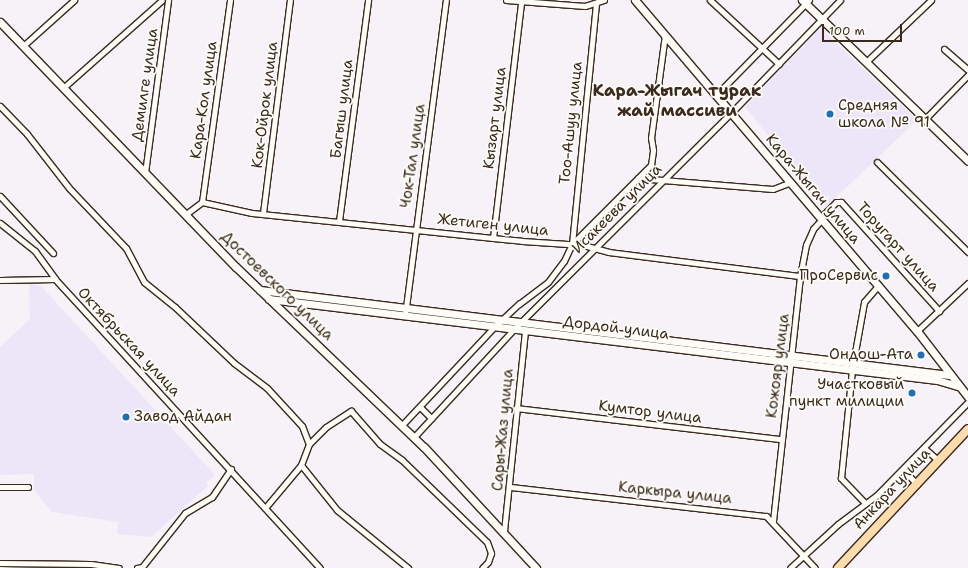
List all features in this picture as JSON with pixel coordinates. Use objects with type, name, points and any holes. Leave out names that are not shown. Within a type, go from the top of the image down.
[{"type":"main road","name":"Анкара улица","points":[[838,568],[968,429]]},
{"type":"street","points":[[23,46],[74,0]]},
{"type":"street","points":[[63,88],[162,0]]},
{"type":"street","name":"Демилге улица","points":[[145,173],[168,0]]},
{"type":"street","name":"Кара-Кол улица","points":[[202,202],[230,0]]},
{"type":"street","name":"Кок-Ойрок улица","points":[[263,213],[290,0]]},
{"type":"street","name":"Багыш улица","points":[[339,221],[368,0]]},
{"type":"street","name":"Чок-Тал улица","points":[[405,312],[446,0]]},
{"type":"street","points":[[506,0],[585,6],[596,4],[604,0]]},
{"type":"street","name":"Кара-Жыгач улица","points":[[635,0],[917,331],[946,367],[949,375],[968,397]]},
{"type":"street","points":[[710,0],[779,64]]},
{"type":"street","name":"Исакеева улица","points":[[414,437],[515,328],[524,322],[595,248],[731,113],[840,0]]},
{"type":"street","points":[[866,62],[931,0]]},
{"type":"street","points":[[716,95],[805,1],[968,161]]},
{"type":"street","name":"Кызарт улица","points":[[493,238],[521,2]]},
{"type":"street","name":"Тоо-Ашуу улица","points":[[572,244],[596,4]]},
{"type":"street","name":"Достоевского улица","points":[[0,22],[260,290],[414,437],[536,568]]},
{"type":"street","name":"Исакеева улица","points":[[402,425],[495,326],[548,282],[564,261],[572,244],[651,165],[653,158],[652,128],[656,117],[665,35]]},
{"type":"street","points":[[944,49],[968,70]]},
{"type":"street","points":[[925,119],[968,75]]},
{"type":"street","points":[[0,106],[27,134],[69,188],[126,248],[144,282],[175,307],[234,363],[267,388],[302,426],[309,444]]},
{"type":"street","points":[[877,162],[968,252]]},
{"type":"street","points":[[638,178],[773,189],[791,182]]},
{"type":"street","points":[[0,196],[53,253]]},
{"type":"street","points":[[186,214],[202,202]]},
{"type":"street","name":"Жетиген улица","points":[[202,202],[226,209],[561,245],[572,244],[800,276]]},
{"type":"street","name":"Торугарт улица","points":[[821,218],[836,202],[841,202],[939,311]]},
{"type":"street","name":"Кожояр улица","points":[[773,521],[800,276],[806,245],[813,229],[821,218]]},
{"type":"street","name":"Октябрьская улица","points":[[0,223],[35,251],[55,279],[320,568]]},
{"type":"street","points":[[0,280],[55,279]]},
{"type":"street","points":[[917,331],[968,283]]},
{"type":"street","points":[[864,503],[841,478],[852,366],[864,302],[878,286]]},
{"type":"street","name":"Дордой улица","points":[[260,290],[525,330],[791,358]]},
{"type":"street","points":[[269,299],[276,292]]},
{"type":"street","name":"Дордой улица","points":[[269,299],[524,322],[852,366],[938,380],[958,386]]},
{"type":"street","points":[[283,312],[283,304],[288,300]]},
{"type":"street","name":"Сары-Жаз улица","points":[[504,532],[511,487],[516,408],[525,330]]},
{"type":"street","name":"Дордой улица","points":[[852,366],[949,375]]},
{"type":"street","points":[[940,373],[946,367]]},
{"type":"street","points":[[790,568],[864,503],[877,495],[968,402]]},
{"type":"street","points":[[420,407],[432,418]]},
{"type":"street","name":"Кумтор улица","points":[[516,408],[781,440]]},
{"type":"street","points":[[265,508],[301,465],[309,444],[326,427],[351,411],[380,444],[402,460],[487,542],[491,553],[488,562],[482,568]]},
{"type":"street","points":[[924,448],[938,460]]},
{"type":"street","points":[[301,465],[337,510],[408,568]]},
{"type":"street","points":[[137,568],[142,567],[185,513],[212,497],[231,470]]},
{"type":"street","points":[[903,470],[917,484]]},
{"type":"street","points":[[0,487],[28,487]]},
{"type":"street","name":"Каркыра улица","points":[[511,487],[766,516],[773,521]]},
{"type":"street","points":[[773,521],[815,568]]},
{"type":"street","points":[[0,563],[91,564],[119,568]]},
{"type":"shaded area","name":"Средняя школа № 91","points":[[821,28],[917,120],[826,207],[745,107]]},
{"type":"shaded area","name":"Завод Айдан","points":[[29,284],[41,286],[215,475],[206,483],[208,486],[151,537],[117,534],[118,522],[52,512],[34,490],[34,474],[0,475],[0,347],[30,319]]},
{"type":"place","name":"Средняя школа № 91","points":[[830,114]]},
{"type":"place","name":"ПроСервис","points":[[886,276]]},
{"type":"place","name":"Ондош-Ата","points":[[921,355]]},
{"type":"place","name":"Участковый пункт милиции","points":[[912,393]]},
{"type":"place","name":"Завод Айдан","points":[[126,417]]},
{"type":"district","name":"Кара-Жыгач турак жай массиви","points":[[677,101]]}]
